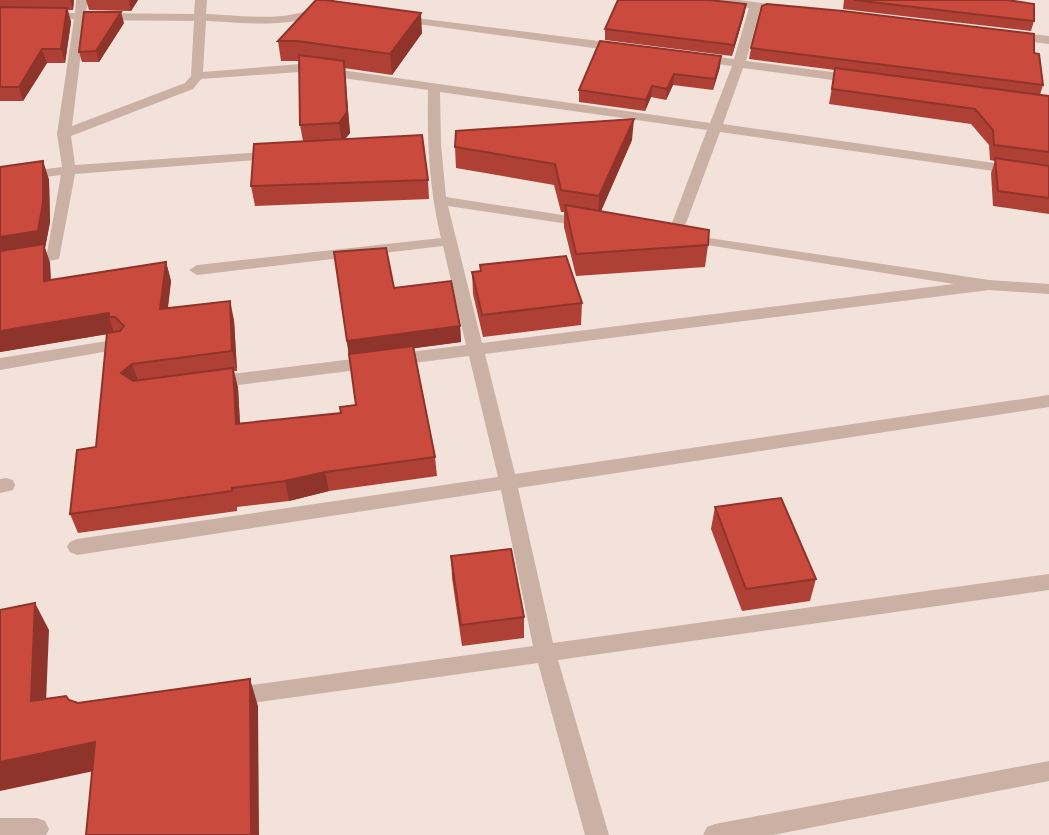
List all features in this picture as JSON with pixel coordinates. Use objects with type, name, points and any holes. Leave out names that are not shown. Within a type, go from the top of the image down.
[{"type":"street","points":[[0,265],[54,256],[69,170],[64,134],[82,0]]},
{"type":"street","points":[[64,134],[190,86],[197,76],[201,0]]},
{"type":"street","points":[[710,0],[796,10]]},
{"type":"street","points":[[756,5],[716,128],[668,235],[989,285],[1049,289]]},
{"type":"street","points":[[0,15],[295,19],[329,6]]},
{"type":"street","points":[[389,18],[632,49]]},
{"type":"street","points":[[996,34],[1049,40]]},
{"type":"street","points":[[685,56],[874,81]]},
{"type":"street","points":[[197,76],[300,68],[1049,175]]},
{"type":"street","points":[[434,87],[428,145],[439,200],[508,482],[545,652],[597,835]]},
{"type":"street","points":[[0,179],[69,170],[286,155]]},
{"type":"street","points":[[439,200],[609,226]]},
{"type":"street","points":[[197,270],[450,241]]},
{"type":"street","points":[[193,385],[989,285]]},
{"type":"street","points":[[0,364],[120,344]]},
{"type":"street","points":[[77,547],[1049,401]]},
{"type":"street","points":[[215,699],[1049,582]]},
{"type":"street","points":[[715,835],[1049,771]]},
{"type":"street","points":[[0,829],[37,833]]},
{"type":"building","points":[[316,0],[421,13],[390,54],[297,41],[278,41]]},
{"type":"building","points":[[618,0],[709,0],[746,4],[734,45],[605,29]]},
{"type":"building","points":[[854,0],[1007,0],[1034,4],[1034,21]]},
{"type":"building","points":[[767,4],[1034,34],[1034,53],[1039,54],[1043,85],[751,48],[762,6]]},
{"type":"building","points":[[0,7],[67,8],[61,49],[42,49],[19,87],[0,87]]},
{"type":"building","points":[[84,12],[121,12],[96,51],[79,52]]},
{"type":"building","points":[[600,41],[721,56],[715,79],[674,74],[667,89],[652,86],[646,100],[579,90]]},
{"type":"building","points":[[299,55],[344,61],[347,112],[339,123],[300,125]]},
{"type":"building","points":[[835,68],[1049,96],[1049,152],[994,145],[993,130],[975,109],[832,89]]},
{"type":"building","points":[[634,119],[599,196],[561,190],[555,164],[455,147],[456,131]]},
{"type":"building","points":[[422,135],[428,180],[251,186],[254,144]]},
{"type":"building","points":[[995,158],[1049,166],[1049,198],[998,191]]},
{"type":"building","points":[[43,161],[43,203],[38,231],[0,237],[0,167]]},
{"type":"building","points":[[565,205],[709,230],[708,245],[576,254]]},
{"type":"building","points":[[44,244],[44,281],[166,262],[160,309],[230,301],[232,351],[132,364],[121,373],[133,381],[233,368],[236,424],[341,413],[340,407],[356,405],[349,354],[413,346],[435,457],[325,472],[232,488],[232,491],[70,514],[77,450],[96,447],[107,333],[120,331],[124,326],[115,317],[109,317],[109,313],[0,331],[0,251]]},
{"type":"building","points":[[386,248],[394,288],[451,281],[460,326],[347,341],[334,252]]},
{"type":"building","points":[[566,256],[582,303],[482,315],[472,272],[481,271],[480,265]]},
{"type":"building","points":[[781,498],[816,579],[746,589],[715,507]]},
{"type":"building","points":[[511,549],[524,617],[461,625],[451,556]]},
{"type":"building","points":[[35,603],[31,701],[66,696],[78,703],[250,679],[251,835],[86,835],[95,742],[0,762],[0,610]]}]
